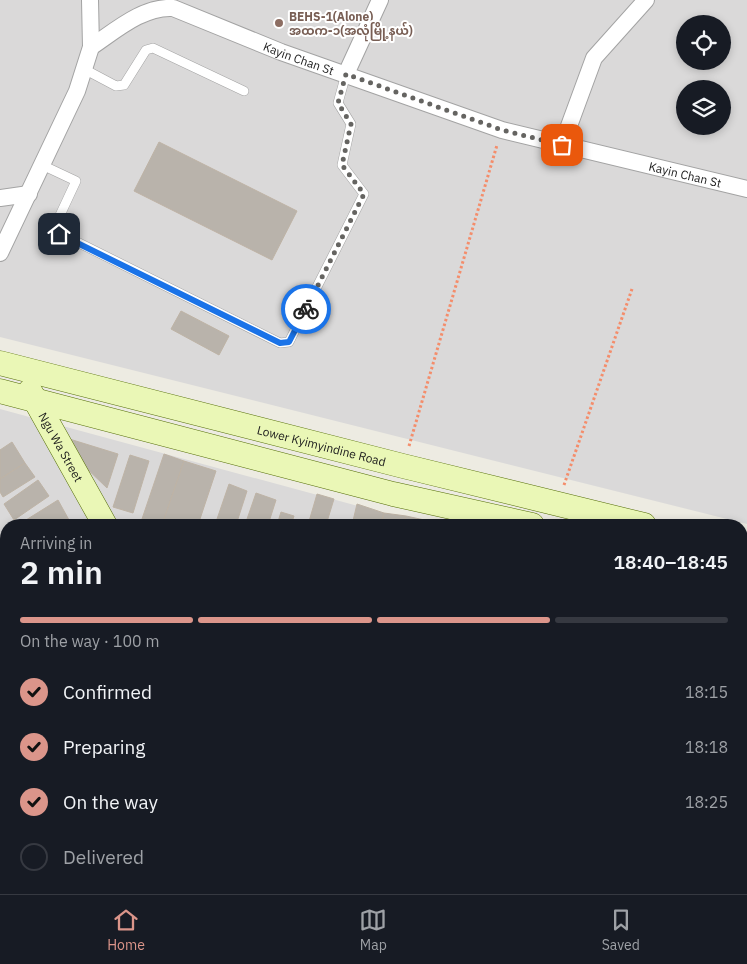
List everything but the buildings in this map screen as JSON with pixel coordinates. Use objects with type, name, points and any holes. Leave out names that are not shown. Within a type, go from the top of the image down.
[{"type":"main road","name":"Lower Kyimyindine Road","points":[[9,366],[403,466],[558,502],[605,519]]},
{"type":"main road","name":"Ngu Wa Street","points":[[9,366],[35,400],[102,519]]},
{"type":"main road","points":[[0,391],[393,494],[505,519]]},
{"type":"main road","points":[[393,494],[403,466]]},
{"type":"street","points":[[0,253],[77,91],[91,47],[90,0]]},
{"type":"street","points":[[346,74],[380,0]]},
{"type":"street","points":[[562,145],[594,58],[646,0]]},
{"type":"street","name":"Kayin Chan St","points":[[91,47],[133,19],[175,4],[231,33],[502,130],[747,189]]},
{"type":"street","points":[[0,198],[29,194]]},
{"type":"lane","points":[[84,69],[116,86],[124,85],[146,50],[153,48],[244,91]]},
{"type":"lane","points":[[42,165],[76,181],[54,228],[59,234],[280,343],[289,342],[364,194],[342,165],[351,124],[338,103],[346,74]]},
{"type":"path","points":[[403,466],[502,130]]},
{"type":"path","points":[[558,502],[632,289]]},
{"type":"shaded area","points":[[0,0],[747,0],[747,519],[727,519],[0,337]]},
{"type":"shaded area","points":[[0,409],[406,519],[0,519]]},
{"type":"way so far","points":[[306,309],[364,194],[346,173],[342,165],[351,124],[338,103],[346,74],[502,130],[562,145]]},
{"type":"place","name":"BEHS-1(Alone) အထက-၁(အလုံမြို့နယ်)","points":[[279,23]]},
{"type":"route","points":[[59,234],[280,343],[289,342],[306,309]]}]
